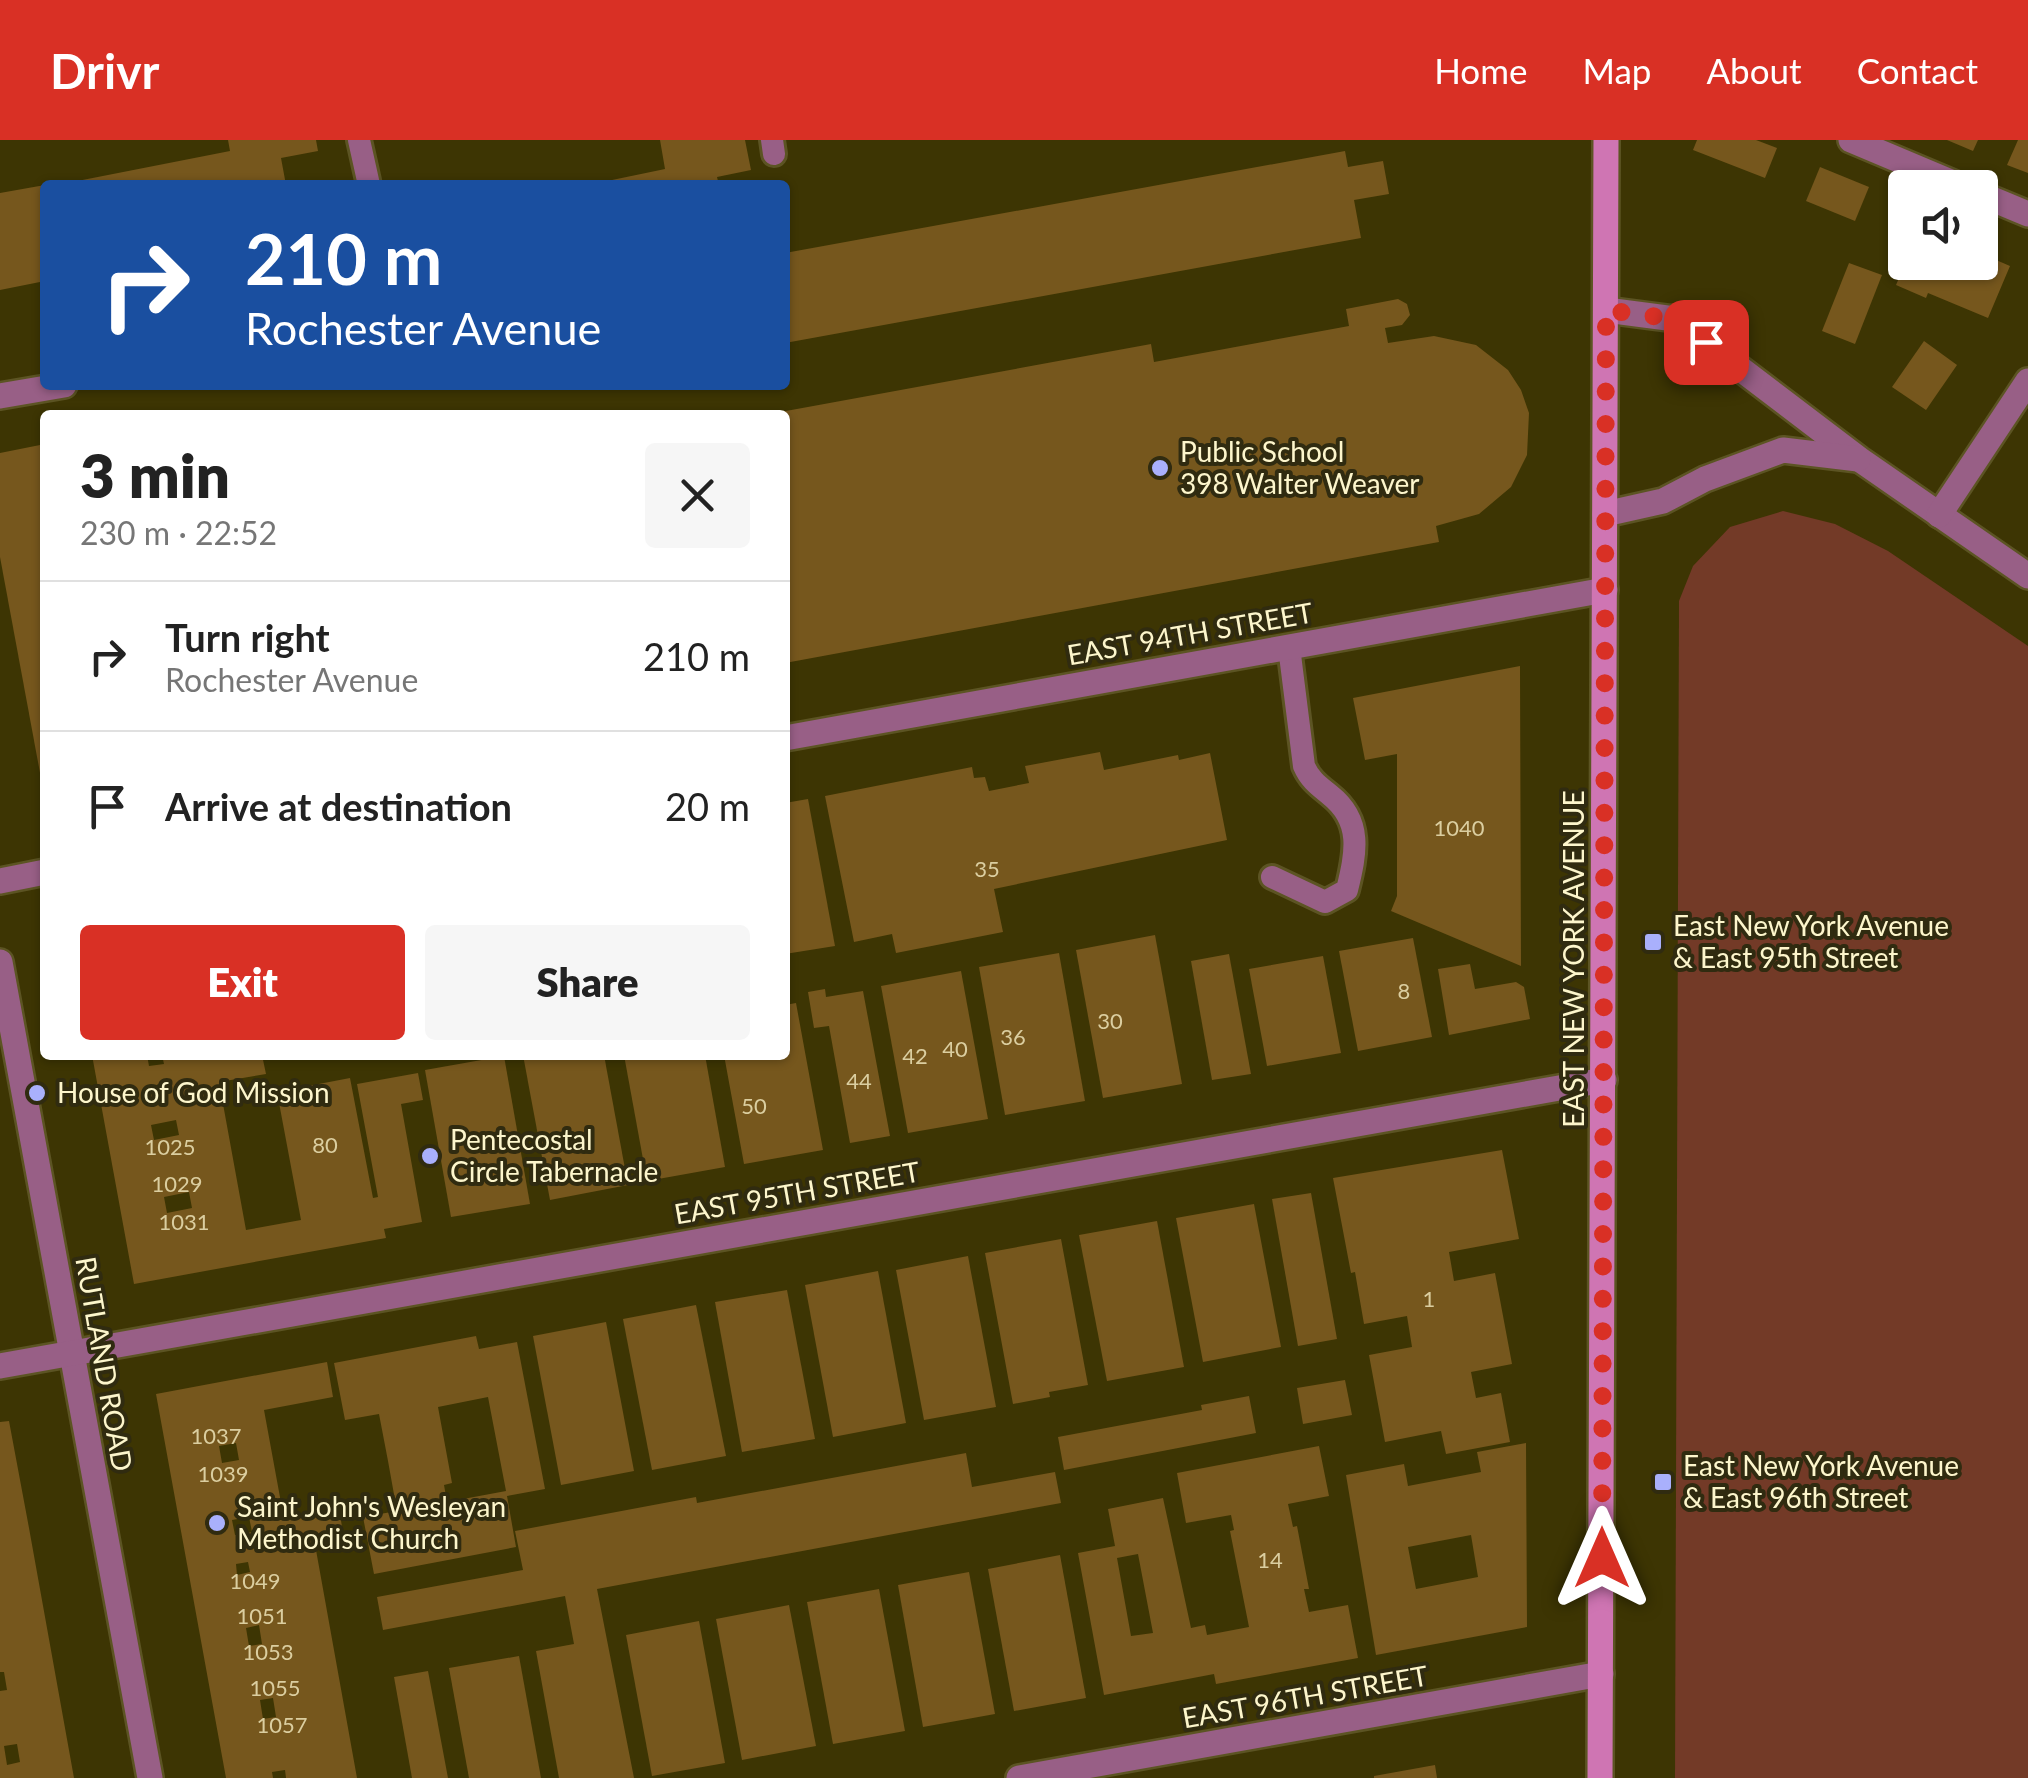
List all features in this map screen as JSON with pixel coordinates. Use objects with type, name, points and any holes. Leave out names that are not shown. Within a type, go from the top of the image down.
[{"type":"main road","name":"EAST NEW YORK AVENUE","points":[[1600,1778],[1606,140]]},
{"type":"street","points":[[1851,140],[1922,170]]},
{"type":"street","points":[[1998,202],[2028,214]]},
{"type":"street","points":[[1606,310],[1675,319],[1859,459],[2028,576]]},
{"type":"street","points":[[1939,515],[2028,381]]},
{"type":"street","points":[[0,396],[40,389]]},
{"type":"street","points":[[1606,514],[1663,501],[1705,479],[1783,450],[1859,459]]},
{"type":"street","name":"EAST 94TH STREET","points":[[790,737],[1605,590]]},
{"type":"street","points":[[0,880],[40,873]]},
{"type":"street","name":"RUTLAND ROAD","points":[[0,962],[150,1778]]},
{"type":"street","name":"EAST 95TH STREET","points":[[0,1366],[1604,1080]]},
{"type":"street","name":"EAST 96TH STREET","points":[[1019,1778],[1601,1674]]},
{"type":"lane","points":[[360,140],[368,180]]},
{"type":"lane","points":[[1272,877],[1326,902],[1347,890],[1357,849],[1353,823],[1345,806],[1309,778],[1304,766],[1290,647]]},
{"type":"shaded area","points":[[1783,511],[1835,524],[1888,551],[2028,646],[2028,1778],[1675,1778],[1679,601],[1693,566],[1730,527]]},
{"type":"building","points":[[228,140],[316,140],[318,151],[281,158],[285,180],[82,180],[230,151]]},
{"type":"building","points":[[660,140],[745,140],[751,170],[717,177],[718,180],[612,180],[665,169]]},
{"type":"building","points":[[1697,140],[1756,140],[1777,148],[1765,178],[1693,150]]},
{"type":"building","points":[[1947,140],[1978,140],[1973,151]]},
{"type":"building","points":[[2018,140],[2028,140],[2028,173],[2007,165]]},
{"type":"building","points":[[1345,151],[1348,167],[1383,161],[1389,194],[1354,200],[1361,238],[790,342],[790,252]]},
{"type":"building","points":[[1820,167],[1869,187],[1855,221],[1806,201]]},
{"type":"building","points":[[40,186],[40,282],[0,290],[0,193]]},
{"type":"building","points":[[1998,261],[2010,266],[1988,318],[1928,293],[1926,298],[1896,285],[1898,280],[1998,280]]},
{"type":"building","points":[[1849,263],[1882,275],[1855,344],[1822,331]]},
{"type":"building","name":"Public School 398 Walter Weaver","points":[[1398,299],[1407,304],[1410,315],[1402,325],[1385,328],[1388,343],[1434,336],[1476,345],[1508,370],[1521,390],[1529,413],[1527,455],[1511,487],[1479,514],[1436,526],[1439,542],[790,662],[790,410],[1151,344],[1154,362],[1349,326],[1346,309]]},
{"type":"building","points":[[1924,341],[1957,365],[1926,410],[1892,387]]},
{"type":"building","points":[[40,445],[40,773],[0,557],[0,453]]},
{"type":"building","points":[[1520,666],[1521,966],[1391,911],[1397,896],[1397,754],[1365,760],[1353,698]]},
{"type":"building","points":[[1100,752],[1104,770],[1178,755],[1179,760],[1210,753],[1227,840],[994,889],[1003,932],[896,953],[892,934],[854,942],[825,796],[972,767],[974,778],[985,777],[989,791],[1029,783],[1025,766]]},
{"type":"building","points":[[808,799],[835,946],[790,953],[790,802]]},
{"type":"building","points":[[1155,935],[1182,1084],[1103,1098],[1076,950]]},
{"type":"building","points":[[1413,938],[1432,1037],[1358,1051],[1339,951]]},
{"type":"building","points":[[1059,953],[1085,1101],[1005,1115],[979,967]]},
{"type":"building","points":[[1229,954],[1251,1074],[1212,1080],[1191,961]]},
{"type":"building","points":[[1323,956],[1341,1053],[1267,1066],[1249,969]]},
{"type":"building","points":[[1470,964],[1475,989],[1516,982],[1524,987],[1530,1019],[1449,1035],[1438,969]]},
{"type":"building","points":[[961,971],[988,1119],[908,1133],[881,986]]},
{"type":"building","points":[[825,989],[826,997],[863,991],[890,1136],[850,1143],[829,1026],[814,1028],[808,992]]},
{"type":"building","points":[[796,1003],[823,1150],[744,1164],[725,1060],[790,1060],[790,1004]]},
{"type":"building","points":[[93,1060],[148,1060],[149,1066],[164,1064],[163,1060],[263,1060],[266,1074],[219,1082],[246,1230],[301,1220],[277,1092],[350,1078],[373,1198],[378,1197],[357,1084],[418,1073],[423,1100],[401,1104],[422,1222],[384,1229],[386,1238],[134,1284]],"holes":[[[176,1120],[179,1135],[154,1140],[151,1125]],[[189,1192],[192,1208],[167,1213],[164,1197]]]},
{"type":"building","points":[[505,1060],[530,1204],[451,1217],[425,1070]]},
{"type":"building","points":[[524,1060],[605,1060],[628,1185],[550,1200]]},
{"type":"building","points":[[625,1060],[706,1060],[725,1167],[647,1181]]},
{"type":"building","points":[[1502,1150],[1519,1239],[1449,1252],[1454,1281],[1495,1273],[1512,1364],[1471,1372],[1476,1398],[1501,1393],[1510,1442],[1446,1454],[1441,1431],[1385,1442],[1369,1355],[1412,1347],[1407,1316],[1364,1324],[1333,1178]]},
{"type":"building","points":[[1311,1193],[1337,1339],[1298,1346],[1272,1199]]},
{"type":"building","points":[[1254,1204],[1281,1347],[1203,1362],[1176,1218]]},
{"type":"building","points":[[1157,1221],[1184,1367],[1107,1381],[1079,1235]]},
{"type":"building","points":[[1061,1239],[1088,1385],[1013,1404],[985,1253]]},
{"type":"building","points":[[968,1256],[996,1407],[924,1420],[896,1270]]},
{"type":"building","points":[[878,1271],[906,1423],[833,1437],[805,1285]]},
{"type":"building","points":[[787,1290],[815,1439],[742,1452],[715,1302]]},
{"type":"building","points":[[696,1305],[726,1456],[652,1470],[623,1319]]},
{"type":"building","points":[[606,1322],[634,1471],[561,1485],[533,1336]]},
{"type":"building","points":[[476,1336],[479,1349],[517,1342],[545,1489],[507,1496],[516,1547],[374,1574],[363,1517],[397,1511],[388,1461],[379,1414],[345,1420],[334,1363]],"holes":[[[488,1397],[506,1491],[447,1502],[444,1485],[452,1483],[438,1407]]]},
{"type":"building","points":[[327,1362],[333,1397],[264,1410],[284,1519],[339,1509],[345,1544],[316,1550],[357,1778],[286,1778],[285,1770],[272,1772],[273,1778],[226,1778],[156,1394]],"holes":[[[236,1443],[239,1460],[222,1463],[219,1446]],[[249,1517],[252,1532],[235,1535],[232,1520]],[[248,1562],[250,1572],[237,1575],[236,1564]],[[259,1625],[262,1644],[249,1646],[246,1628]],[[273,1698],[276,1717],[263,1719],[260,1700]]]},
{"type":"building","points":[[1345,1380],[1352,1415],[1303,1424],[1297,1388]]},
{"type":"building","points":[[1249,1396],[1256,1433],[1064,1470],[1058,1437],[1202,1410],[1201,1405]]},
{"type":"building","points":[[9,1421],[74,1778],[0,1778],[0,1691],[7,1690],[4,1672],[0,1672],[0,1422]],"holes":[[[17,1744],[20,1762],[7,1765],[4,1746]]]},
{"type":"building","points":[[1526,1443],[1527,1627],[1376,1655],[1346,1475],[1404,1464],[1408,1486],[1481,1472],[1477,1452]],"holes":[[[1471,1535],[1478,1577],[1416,1589],[1408,1547]]]},
{"type":"building","points":[[1319,1446],[1329,1496],[1288,1504],[1293,1527],[1297,1526],[1309,1589],[1304,1589],[1309,1612],[1348,1605],[1358,1658],[1216,1684],[1214,1674],[1104,1695],[1078,1553],[1115,1546],[1108,1509],[1163,1498],[1191,1628],[1205,1625],[1207,1635],[1249,1627],[1230,1531],[1234,1530],[1231,1515],[1186,1523],[1177,1473]],"holes":[[[1138,1554],[1153,1633],[1131,1636],[1117,1558]]]},
{"type":"building","points":[[966,1453],[972,1487],[1055,1472],[1061,1503],[597,1589],[634,1778],[559,1778],[536,1651],[574,1644],[565,1596],[383,1630],[377,1597],[523,1570],[515,1531],[696,1497],[697,1503]]},
{"type":"building","points":[[1060,1555],[1086,1698],[1014,1711],[988,1569]]},
{"type":"building","points":[[969,1572],[995,1714],[923,1727],[898,1585]]},
{"type":"building","points":[[879,1589],[905,1731],[833,1744],[807,1602]]},
{"type":"building","points":[[789,1605],[816,1746],[742,1760],[716,1619]]},
{"type":"building","points":[[699,1621],[725,1763],[652,1776],[626,1635]]},
{"type":"building","points":[[519,1656],[541,1778],[469,1778],[449,1668]]},
{"type":"building","points":[[428,1671],[448,1778],[412,1778],[394,1677]]},
{"type":"building","points":[[1435,1765],[1437,1778],[1374,1778],[1374,1776]]},
{"type":"place","name":"Public School 398 Walter Weaver","points":[[1160,468]]},
{"type":"place","name":"East New York Avenue & East 95th Street","points":[[1653,942]]},
{"type":"place","name":"House of God Mission","points":[[37,1093]]},
{"type":"place","name":"Pentecostal Circle Tabernacle","points":[[430,1156]]},
{"type":"place","name":"East New York Avenue & East 96th Street","points":[[1663,1482]]},
{"type":"place","name":"Saint John's Wesleyan Methodist Church","points":[[217,1523]]},
{"type":"route","points":[[1602,1558],[1606,310],[1675,319],[1706,342]]}]
